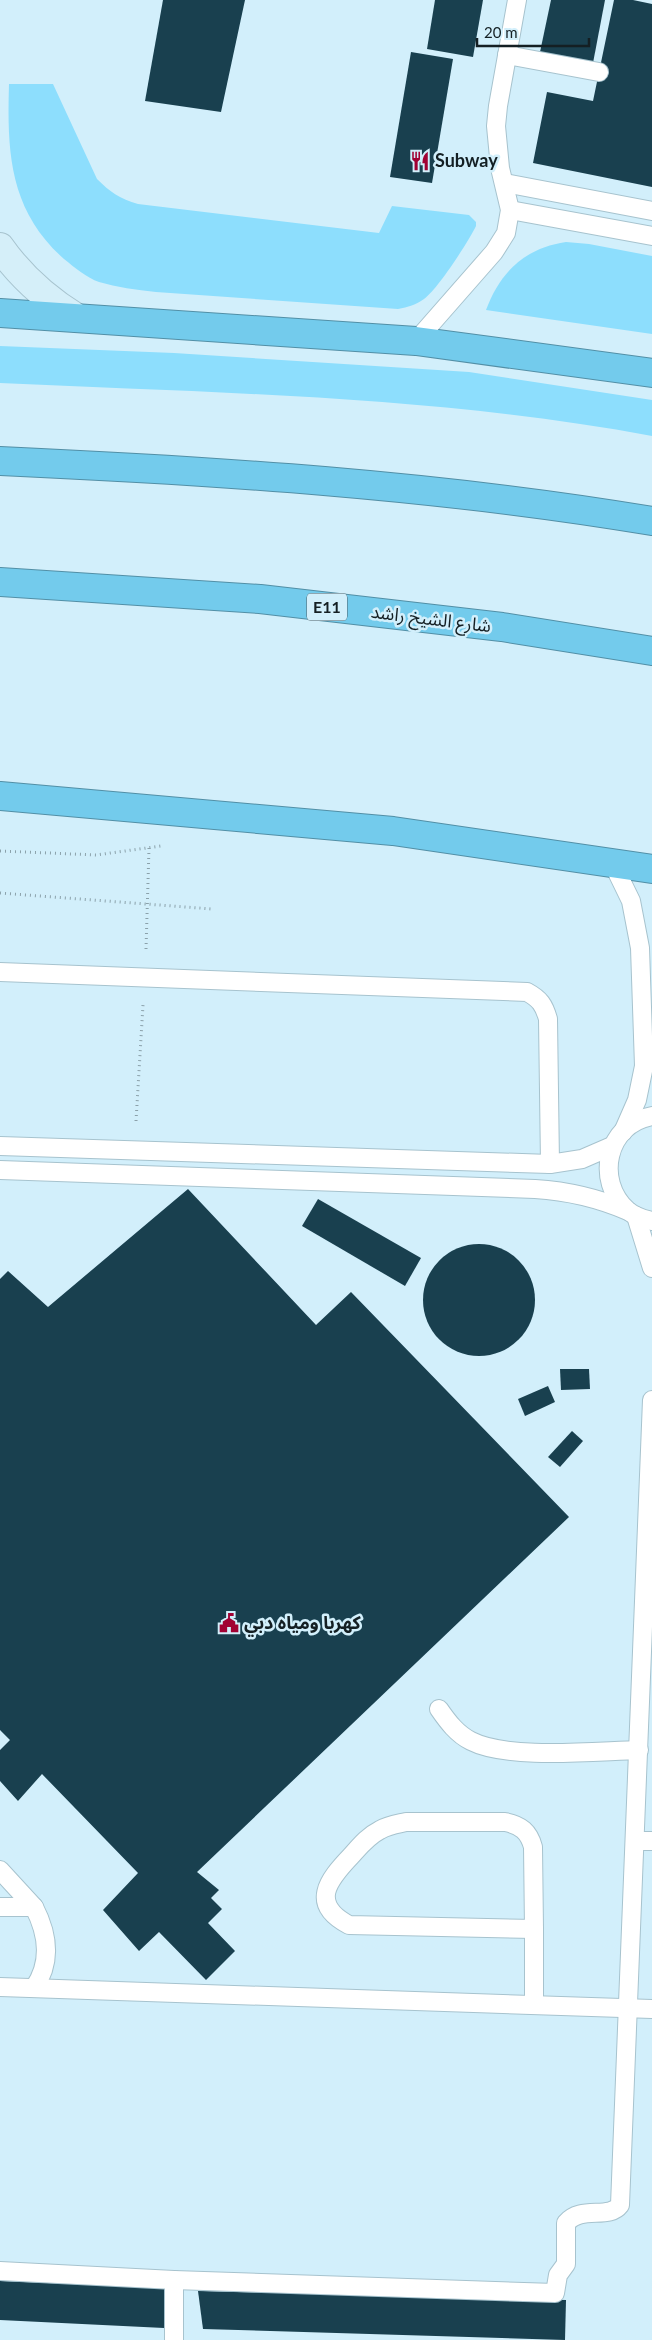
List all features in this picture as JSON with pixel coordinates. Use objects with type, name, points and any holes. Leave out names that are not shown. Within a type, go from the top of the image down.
[{"type":"highway","points":[[0,313],[416,341],[652,373]]},
{"type":"highway","points":[[0,461],[322,480],[482,498],[652,521]]},
{"type":"highway","name":"شارع الشيخ راشد","points":[[0,582],[260,599],[502,627],[652,651]]},
{"type":"highway","points":[[0,796],[393,831],[652,869]]},
{"type":"main road","points":[[0,247],[16,269],[34,288],[54,304],[77,318]]},
{"type":"lane","points":[[416,341],[438,319],[494,252],[506,233],[510,210],[499,161],[496,126],[517,0]]},
{"type":"lane","points":[[507,55],[599,72]]},
{"type":"lane","points":[[505,183],[652,211]]},
{"type":"lane","points":[[510,210],[652,236]]},
{"type":"lane","points":[[613,864],[631,901],[640,948],[644,1066],[637,1100],[608,1163],[609,1181],[616,1198],[638,1216],[652,1268]]},
{"type":"lane","points":[[0,972],[527,992],[538,998],[545,1008],[548,1019],[550,1164]]},
{"type":"lane","points":[[0,1146],[550,1164],[582,1159],[618,1139],[635,1122],[652,1116]]},
{"type":"lane","points":[[0,1170],[541,1189],[604,1200],[638,1216]]},
{"type":"lane","points":[[0,2271],[174,2280],[555,2293],[558,2275],[566,2264],[566,2223],[577,2214],[618,2209],[622,2202],[628,2008],[644,1841],[639,1750],[652,1400]]},
{"type":"lane","points":[[439,1709],[452,1727],[470,1741],[491,1750],[513,1752],[639,1750]]},
{"type":"lane","points":[[534,1929],[349,1925],[336,1918],[331,1912],[327,1905],[326,1890],[332,1876],[369,1837],[392,1825],[406,1822],[505,1822],[516,1824],[530,1838],[534,1848],[534,1929],[534,2005]]},
{"type":"lane","points":[[0,1870],[34,1907],[43,1923],[46,1959],[42,1976],[34,1988]]},
{"type":"lane","points":[[0,1907],[34,1907]]},
{"type":"lane","points":[[0,1986],[652,2009]]},
{"type":"lane","points":[[174,2280],[174,2340]]},
{"type":"path","points":[[0,851],[96,856],[167,845]]},
{"type":"path","points":[[135,1151],[145,978],[149,848]]},
{"type":"path","points":[[0,893],[212,909]]},
{"type":"shaded area","points":[[9,84],[53,84],[97,179],[106,188],[126,200],[138,204],[379,233],[392,206],[469,215],[476,222],[476,226],[452,265],[430,294],[418,303],[398,309],[156,292],[99,282],[85,275],[64,259],[46,240],[32,221],[22,200],[15,179],[11,156]]},
{"type":"shaded area","points":[[566,242],[589,244],[652,256],[652,334],[486,310],[499,284],[516,264],[538,250]]},
{"type":"shaded area","points":[[0,346],[174,353],[469,372],[652,400],[652,436],[490,412],[409,404],[327,398],[0,383]]},
{"type":"building","points":[[163,0],[245,0],[221,112],[145,101]]},
{"type":"building","points":[[435,0],[483,0],[473,57],[427,49]]},
{"type":"building","points":[[551,0],[605,0],[593,63],[540,52]]},
{"type":"building","points":[[614,0],[633,0],[652,4],[652,187],[533,163],[547,92],[593,101]]},
{"type":"building","points":[[411,52],[453,59],[432,183],[390,177]]},
{"type":"building","name":"كهربا ومياه دبي","points":[[188,1189],[316,1325],[351,1292],[569,1517],[197,1872],[219,1890],[211,1898],[222,1909],[208,1923],[235,1951],[206,1980],[159,1932],[139,1951],[103,1910],[138,1873],[42,1774],[18,1801],[0,1781],[0,1750],[10,1740],[0,1730],[0,1279],[8,1271],[48,1307]]},
{"type":"building","points":[[318,1199],[421,1258],[405,1286],[302,1226]]},
{"type":"building","points":[[479,1244],[501,1248],[519,1260],[531,1278],[535,1300],[531,1322],[519,1340],[501,1352],[479,1356],[457,1352],[439,1340],[427,1322],[423,1300],[427,1278],[439,1260],[457,1248]]},
{"type":"building","points":[[560,1369],[589,1369],[590,1389],[561,1390]]},
{"type":"building","points":[[548,1386],[555,1402],[525,1416],[518,1399]]},
{"type":"building","points":[[572,1431],[583,1441],[560,1467],[548,1457]]},
{"type":"building","points":[[0,2281],[165,2288],[164,2328],[0,2320]]},
{"type":"building","points":[[198,2291],[566,2300],[565,2340],[203,2329]]},
{"type":"place","name":"Subway","points":[[420,161]]},
{"type":"place","name":"كهربا ومياه دبي","points":[[229,1623]]}]
